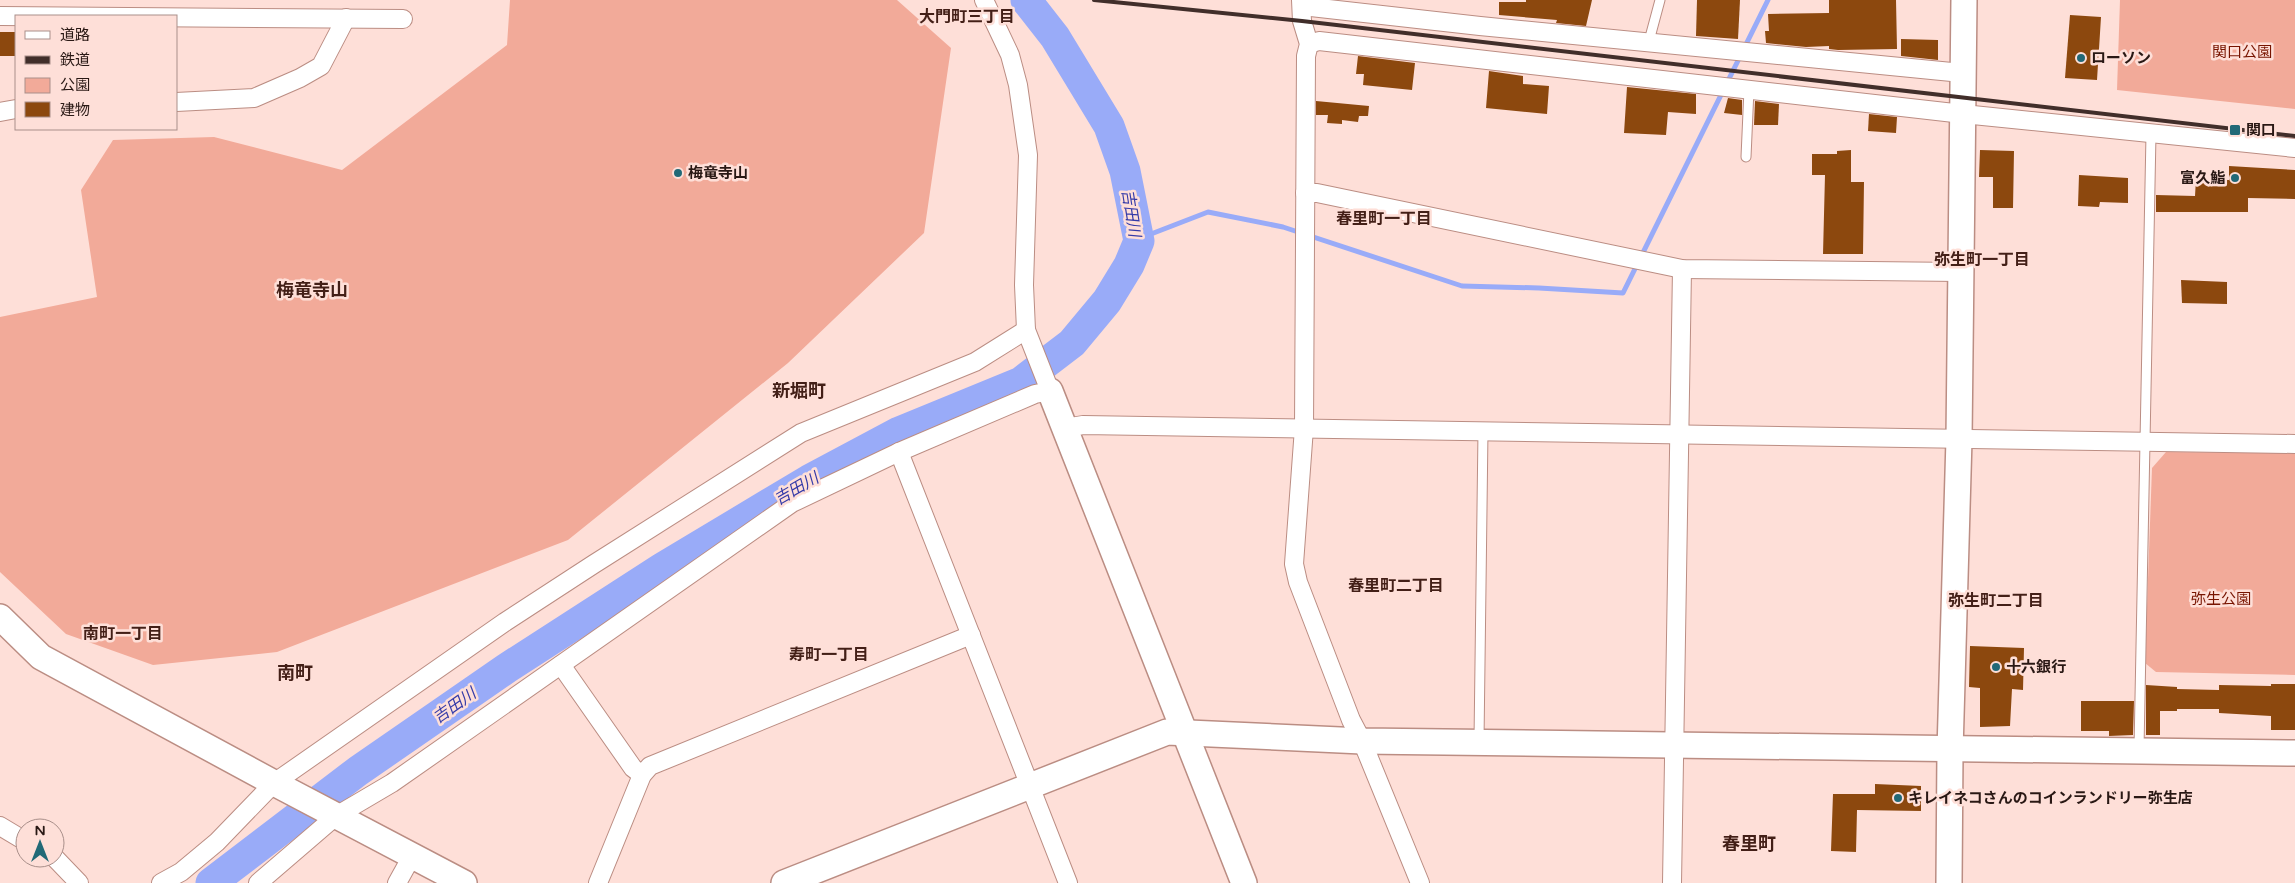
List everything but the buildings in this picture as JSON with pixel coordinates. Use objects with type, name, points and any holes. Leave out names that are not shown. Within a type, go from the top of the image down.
[{"type":"street","points":[[984,0],[1010,55],[1018,85],[1028,155],[1024,285],[1028,334],[1244,883]]},
{"type":"street","points":[[1949,883],[1950,750],[1959,439],[1964,0]]},
{"type":"street","points":[[1420,883],[1362,741],[1351,720],[1298,582],[1294,564],[1304,428],[1306,56],[1309,44],[1302,21],[1302,3],[1480,26],[1962,73]]},
{"type":"street","points":[[0,16],[59,10],[403,19]]},
{"type":"street","points":[[178,102],[254,98],[300,78],[320,66],[346,18]]},
{"type":"street","points":[[1309,44],[1320,41],[1963,114],[2295,148]]},
{"type":"street","points":[[0,112],[15,110]]},
{"type":"street","points":[[1305,193],[1317,193],[1682,269],[1960,272]]},
{"type":"street","points":[[1672,883],[1682,269]]},
{"type":"street","points":[[161,883],[181,872],[217,842],[278,785],[505,622],[801,433],[975,362],[1028,334]]},
{"type":"street","points":[[258,883],[331,813],[392,784],[792,503],[899,452],[1035,394],[1048,383]]},
{"type":"street","points":[[1065,428],[1083,425],[2295,444]]},
{"type":"street","points":[[899,452],[1068,883]]},
{"type":"street","points":[[0,617],[41,656],[278,785],[464,883]]},
{"type":"street","points":[[598,883],[642,775],[650,766],[971,635]]},
{"type":"street","points":[[561,665],[633,768],[642,775]]},
{"type":"street","points":[[784,883],[1167,732],[1362,741],[2295,754]]},
{"type":"street","points":[[0,826],[15,835]]},
{"type":"street","points":[[397,883],[412,856]]},
{"type":"street","points":[[65,868],[79,883]]},
{"type":"lane","points":[[1649,41],[1660,0]]},
{"type":"lane","points":[[1741,88],[1746,157]]},
{"type":"lane","points":[[2139,752],[2151,134]]},
{"type":"lane","points":[[1480,743],[1483,431]]},
{"type":"green space","points":[[510,0],[897,0],[951,48],[924,233],[788,363],[568,540],[277,652],[153,665],[66,634],[0,572],[0,317],[97,297],[81,190],[113,140],[214,137],[342,170],[507,45]]},
{"type":"green space","name":"関口公園","points":[[2120,0],[2295,0],[2295,109],[2117,90]]},
{"type":"green space","name":"弥生公園","points":[[2166,452],[2295,453],[2295,675],[2156,672],[2145,663],[2152,468]]},
{"type":"waterway","name":"吉田川","points":[[211,883],[358,771],[507,668],[662,568],[809,480],[899,432],[1021,382],[1072,343],[1107,301],[1129,265],[1139,241],[1125,171],[1109,126],[1055,37],[1026,0]]},
{"type":"waterway","points":[[1139,241],[1151,234],[1208,212],[1283,227],[1462,286],[1623,293],[1768,0]]},
{"type":"railway","points":[[1094,0],[1302,21],[2295,136]]},
{"type":"place","name":"ローソン","points":[[2081,58]]},
{"type":"place","name":"関口","points":[[2235,130]]},
{"type":"place","name":"梅竜寺山","points":[[678,173]]},
{"type":"place","name":"富久鮨","points":[[2235,178]]},
{"type":"place","name":"十六銀行","points":[[1996,667]]},
{"type":"place","name":"キレイネコさんのコインランドリー弥生店","points":[[1898,798]]},
{"type":"district","name":"大門町三丁目","points":[[967,16]]},
{"type":"district","name":"春里町一丁目","points":[[1384,218]]},
{"type":"district","name":"弥生町一丁目","points":[[1982,259]]},
{"type":"district","name":"梅竜寺山","points":[[312,290]]},
{"type":"district","name":"新堀町","points":[[799,391]]},
{"type":"district","name":"春里町二丁目","points":[[1396,585]]},
{"type":"district","name":"弥生町二丁目","points":[[1996,600]]},
{"type":"district","name":"南町一丁目","points":[[123,633]]},
{"type":"district","name":"寿町一丁目","points":[[829,654]]},
{"type":"district","name":"南町","points":[[295,673]]},
{"type":"district","name":"春里町","points":[[1749,844]]}]
